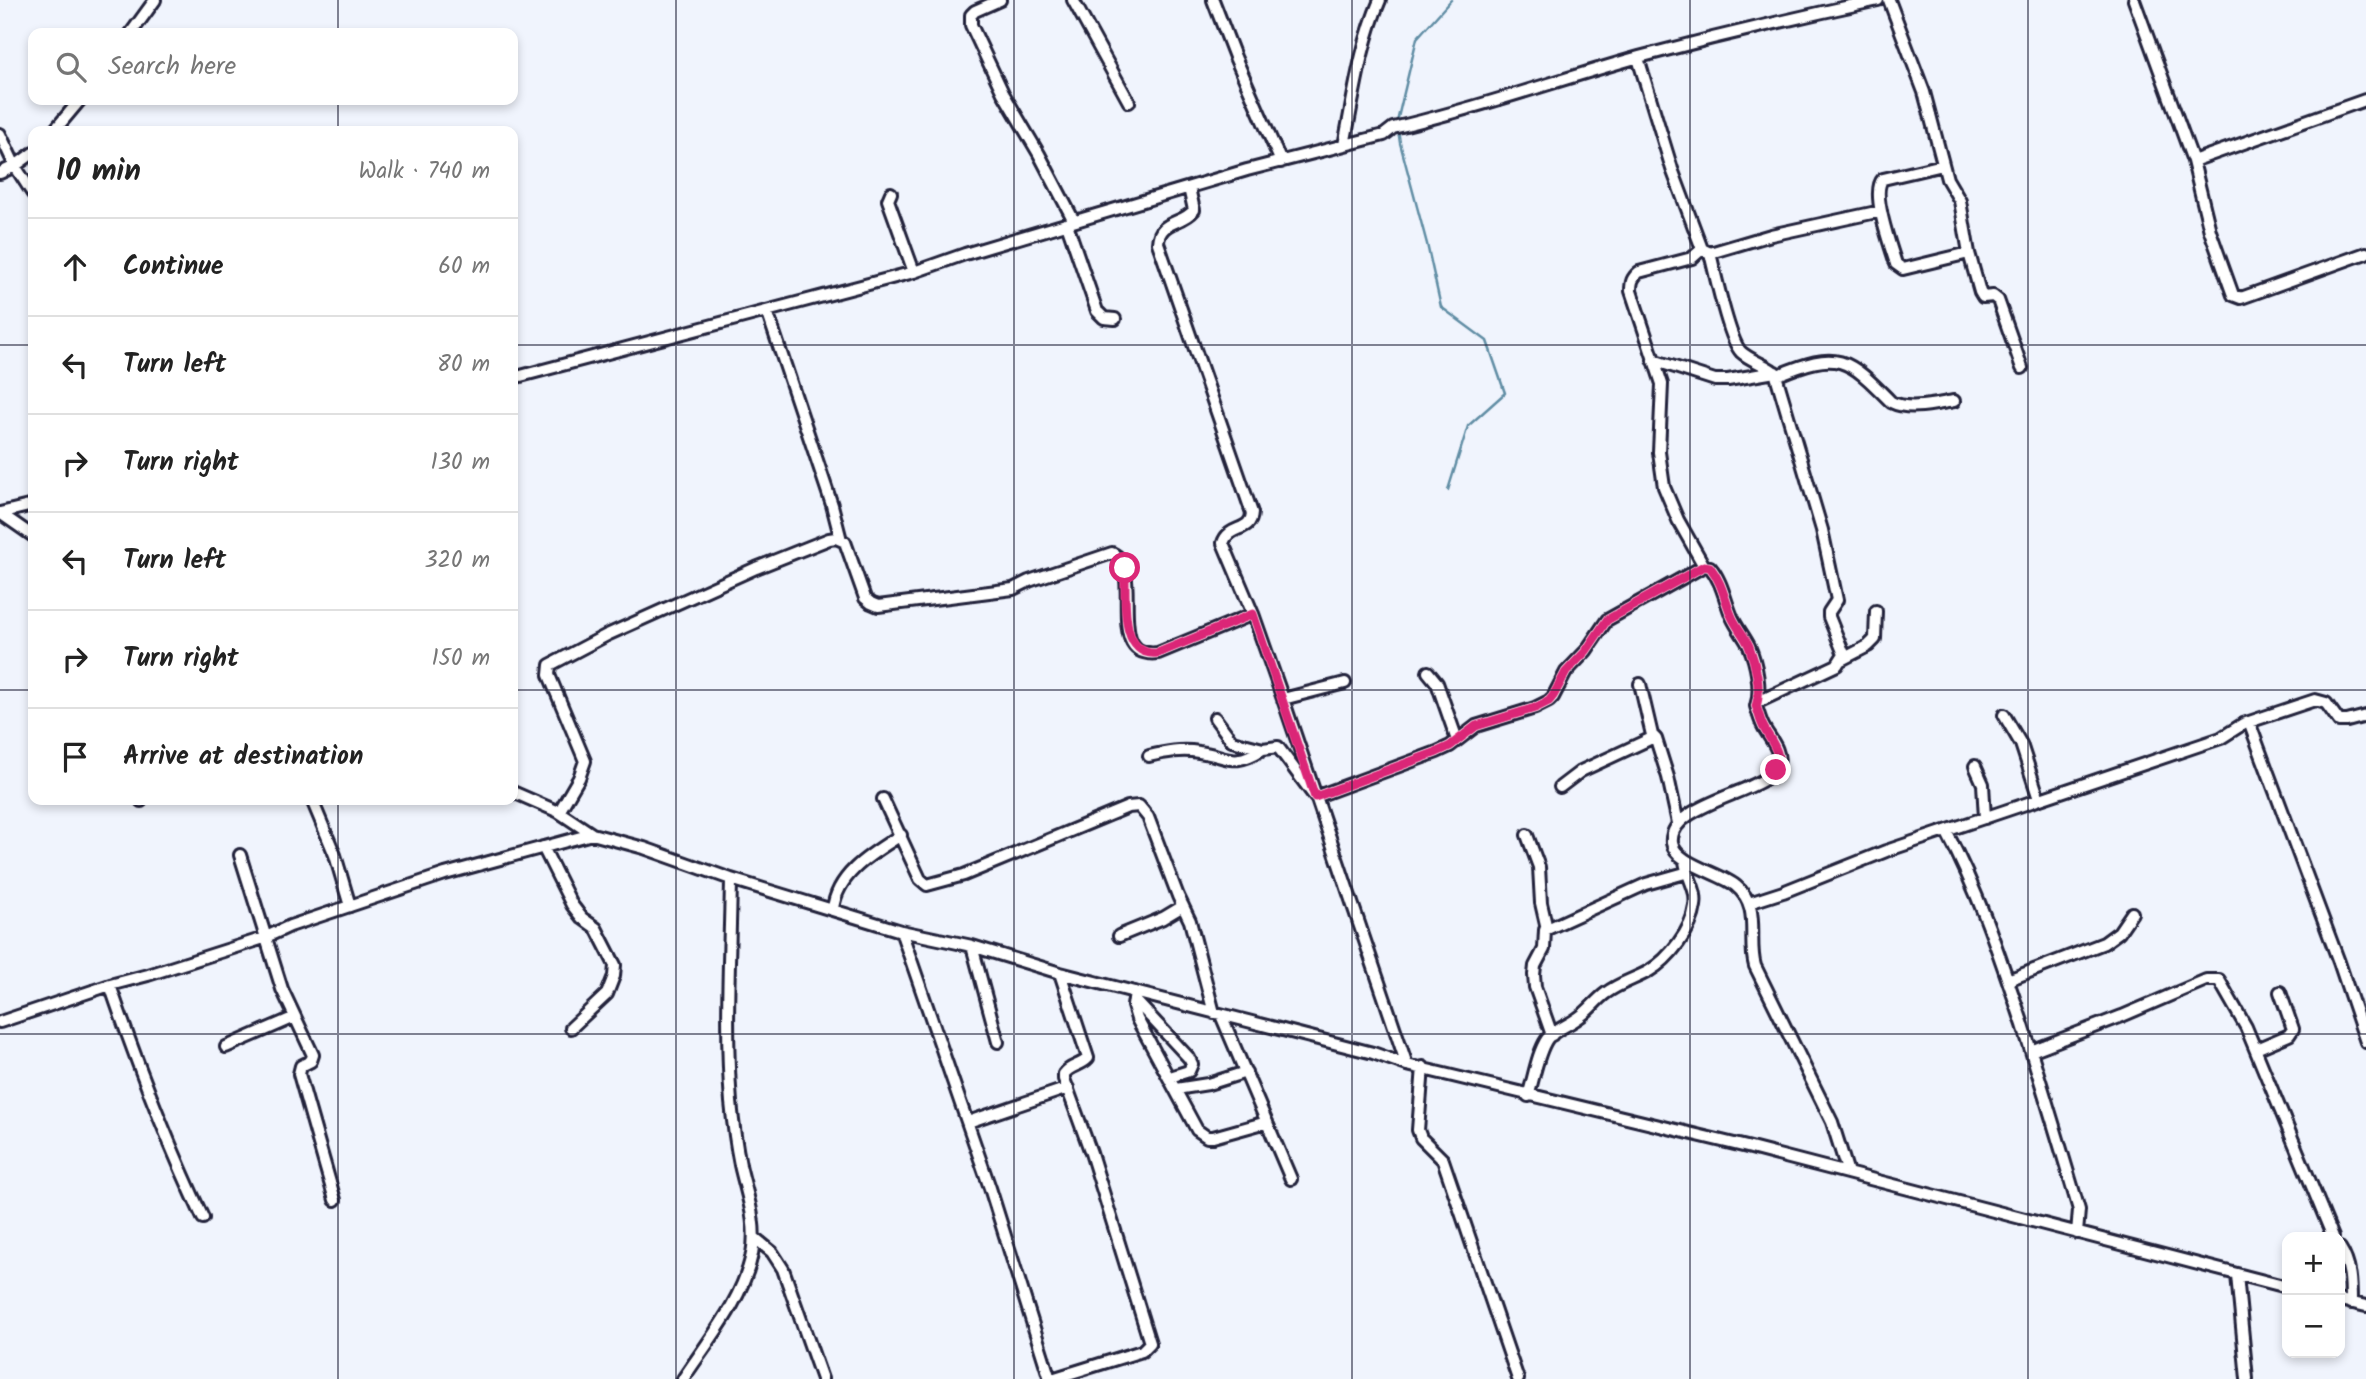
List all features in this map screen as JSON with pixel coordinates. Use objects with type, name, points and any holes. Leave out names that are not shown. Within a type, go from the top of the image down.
[{"type":"street","points":[[135,28],[155,0]]},
{"type":"street","points":[[1000,0],[975,11],[971,15],[971,25],[1003,93],[1039,154],[1071,223],[1097,311],[1101,317],[1115,319]]},
{"type":"street","points":[[1073,0],[1129,102]]},
{"type":"street","points":[[1213,0],[1281,162]]},
{"type":"street","points":[[1344,145],[1360,62],[1380,0]]},
{"type":"street","points":[[518,377],[914,272],[965,254],[1189,188],[1384,135],[1393,128],[1638,58],[1794,18],[1878,0]]},
{"type":"street","points":[[1889,0],[1924,92],[1950,185],[1960,201],[1969,253],[1980,292],[1983,297],[1993,296],[1998,300],[2022,368]]},
{"type":"street","points":[[2134,0],[2193,161],[2230,292],[2238,299],[2366,253]]},
{"type":"street","points":[[1638,58],[1659,131],[1706,251],[1738,348],[1776,373],[1822,530],[1837,600],[1828,614],[1843,650],[1841,660]]},
{"type":"street","points":[[2193,161],[2365,100]]},
{"type":"street","points":[[58,126],[76,105]]},
{"type":"street","points":[[0,134],[28,186]]},
{"type":"street","points":[[0,173],[28,157]]},
{"type":"street","points":[[1943,165],[1883,180],[1878,186],[1881,211],[1896,264],[1900,269],[1969,253]]},
{"type":"street","points":[[1189,188],[1194,210],[1161,229],[1158,243],[1252,513],[1249,523],[1231,531],[1223,544],[1253,614],[1407,1065]]},
{"type":"street","points":[[891,193],[888,200],[914,272]]},
{"type":"street","points":[[1704,566],[1678,520],[1664,487],[1659,452],[1662,384],[1631,291],[1633,277],[1639,272],[1692,258],[1706,251],[1881,211]]},
{"type":"street","points":[[767,311],[832,505],[841,540],[848,550],[865,598],[871,603],[878,606],[1013,589],[1112,553],[1119,556],[1125,568],[1128,631],[1140,651],[1158,653],[1253,614]]},
{"type":"street","points":[[1653,360],[1716,380],[1728,380],[1776,373],[1808,362],[1829,359],[1853,365],[1897,405],[1905,407],[1954,401]]},
{"type":"street","points":[[0,513],[28,506]]},
{"type":"street","points":[[0,513],[28,533]]},
{"type":"street","points":[[559,812],[579,778],[585,761],[551,682],[548,669],[550,665],[607,635],[756,568],[829,539],[841,540]]},
{"type":"street","points":[[1315,797],[1437,752],[1476,726],[1549,701],[1566,672],[1586,651],[1607,620],[1704,566],[1710,567],[1714,572],[1734,620],[1748,645],[1757,678],[1756,706],[1762,725],[1777,749],[1779,758],[1776,770],[1768,777],[1728,795],[1678,823]]},
{"type":"street","points":[[1758,702],[1830,668],[1868,646],[1875,639],[1876,611]]},
{"type":"street","points":[[1428,672],[1437,683],[1457,740]]},
{"type":"street","points":[[1283,699],[1345,683]]},
{"type":"street","points":[[1640,684],[1652,735],[1656,739],[1668,777],[1678,823],[1672,842],[1674,848],[1685,860],[1728,880],[1744,894],[1749,903],[1755,966],[1832,1122],[1848,1173]]},
{"type":"street","points":[[1749,903],[1886,851],[2221,738],[2249,722],[2319,700],[2326,703],[2339,720],[2347,721],[2366,716]]},
{"type":"street","points":[[2004,715],[2021,744],[2039,799]]},
{"type":"street","points":[[1215,718],[1232,741],[1263,749]]},
{"type":"street","points":[[2249,722],[2339,962],[2366,1042]]},
{"type":"street","points":[[1560,787],[1581,771],[1652,738],[1652,735]]},
{"type":"street","points":[[1149,756],[1168,751],[1188,751],[1233,760],[1245,759],[1263,749],[1278,747],[1315,797]]},
{"type":"street","points":[[1975,766],[1983,784],[1985,818]]},
{"type":"street","points":[[518,794],[559,812],[592,834],[644,848],[731,879],[901,931],[972,946],[1135,995],[1373,1053],[1407,1065],[1848,1173],[2282,1286]]},
{"type":"street","points":[[883,799],[920,879],[927,885],[986,866],[1128,807],[1139,806],[1148,817],[1190,921],[1218,1014],[1246,1072],[1291,1179]]},
{"type":"street","points":[[314,805],[335,855],[350,906]]},
{"type":"street","points":[[1946,831],[1983,907],[2031,1051],[2079,1210],[2077,1233]]},
{"type":"street","points":[[0,1022],[264,938],[289,926],[445,874],[592,834]]},
{"type":"street","points":[[833,909],[839,888],[854,869],[901,835]]},
{"type":"street","points":[[1527,835],[1540,873],[1540,897],[1547,929],[1544,949],[1535,966],[1535,987],[1552,1035]]},
{"type":"street","points":[[543,848],[572,905],[582,918],[596,928],[614,965],[614,976],[607,994],[571,1028]]},
{"type":"street","points":[[240,855],[282,989],[313,1055],[311,1061],[300,1066],[299,1074],[335,1200]]},
{"type":"street","points":[[1528,1096],[1543,1047],[1552,1035],[1581,1017],[1612,988],[1647,972],[1665,958],[1686,929],[1695,909],[1695,890],[1685,873],[1685,860]]},
{"type":"street","points":[[1547,929],[1646,884],[1685,873]]},
{"type":"street","points":[[683,1379],[734,1301],[745,1278],[755,1238],[754,1219],[734,1131],[731,1100],[731,879]]},
{"type":"street","points":[[1119,936],[1163,918],[1183,906]]},
{"type":"street","points":[[2008,981],[2104,943],[2119,932],[2132,914]]},
{"type":"street","points":[[901,931],[968,1122],[1051,1379],[1142,1351],[1150,1343],[1118,1236],[1064,1074],[1066,1070],[1085,1062],[1087,1058],[1060,973]]},
{"type":"street","points":[[972,946],[998,1042]]},
{"type":"street","points":[[2031,1051],[2146,1007],[2206,980],[2215,979],[2222,983],[2256,1049],[2331,1232]]},
{"type":"street","points":[[110,985],[155,1110],[203,1218]]},
{"type":"street","points":[[2256,1049],[2289,1035],[2293,1029],[2280,992]]},
{"type":"street","points":[[1135,995],[1134,1012],[1197,1130],[1207,1137],[1267,1122]]},
{"type":"street","points":[[1135,995],[1192,1064],[1189,1071],[1170,1077]]},
{"type":"street","points":[[226,1047],[295,1017]]},
{"type":"street","points":[[1423,1067],[1418,1130],[1421,1138],[1443,1160],[1518,1379]]},
{"type":"street","points":[[1176,1089],[1208,1084],[1246,1072]]},
{"type":"street","points":[[968,1122],[1068,1088]]},
{"type":"street","points":[[755,1238],[772,1252],[783,1269],[822,1379]]},
{"type":"street","points":[[2345,1257],[2350,1274],[2346,1301],[2366,1306]]},
{"type":"street","points":[[2237,1275],[2248,1379]]},
{"type":"waterway","points":[[1397,122],[1417,38],[1451,0]]},
{"type":"waterway","points":[[1398,129],[1441,307],[1487,341],[1505,393],[1468,426],[1448,490]]},
{"type":"route","points":[[1125,568],[1128,631],[1135,646],[1148,654],[1158,653],[1253,614],[1315,797],[1445,749],[1467,730],[1549,701],[1566,672],[1586,651],[1607,620],[1704,566],[1710,567],[1752,654],[1757,678],[1756,706],[1762,725],[1777,749],[1779,758],[1776,770]]}]
